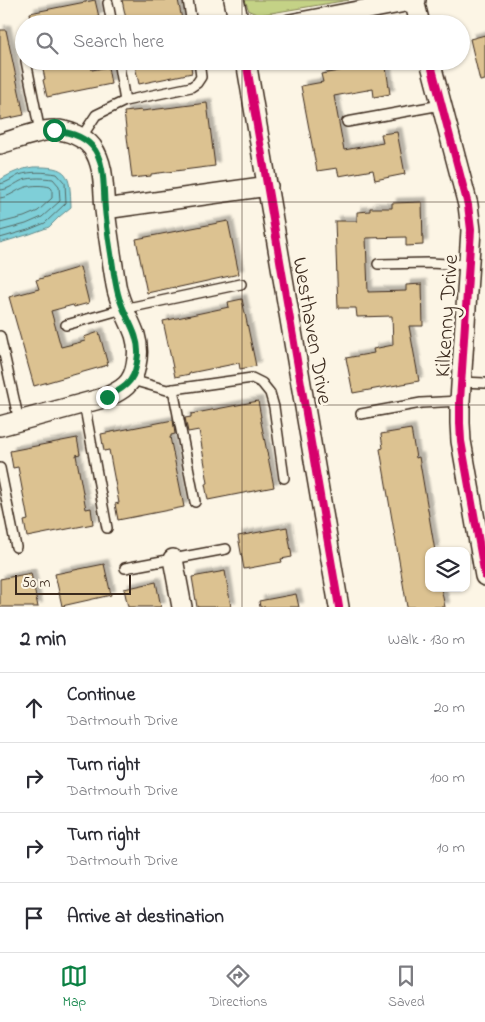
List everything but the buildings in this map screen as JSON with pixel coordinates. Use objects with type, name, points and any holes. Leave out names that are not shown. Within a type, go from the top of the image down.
[{"type":"street","points":[[234,0],[237,15]]},
{"type":"street","points":[[337,15],[415,0],[418,15]]},
{"type":"street","name":"Westhaven Drive","points":[[248,70],[339,607]]},
{"type":"street","name":"Kilkenny Drive","points":[[432,70],[468,205],[471,230],[474,272],[460,391],[460,423],[485,576]]},
{"type":"street","points":[[0,144],[40,132],[54,130],[68,132],[92,146],[102,173],[105,209],[117,289],[123,309],[136,336],[138,352],[132,380],[121,390],[107,397],[0,426]]},
{"type":"street","points":[[105,209],[268,186]]},
{"type":"street","points":[[173,559],[182,607]]},
{"type":"lane","points":[[188,0],[190,15]]},
{"type":"lane","points":[[108,3],[110,15]]},
{"type":"lane","points":[[28,70],[40,132]]},
{"type":"lane","points":[[120,70],[125,101]]},
{"type":"lane","points":[[81,138],[96,115],[125,101],[191,87],[201,77],[200,70]]},
{"type":"lane","points":[[347,122],[441,105]]},
{"type":"lane","points":[[378,264],[429,263],[474,272]]},
{"type":"lane","points":[[66,326],[123,309],[241,284]]},
{"type":"lane","points":[[0,336],[19,421]]},
{"type":"lane","points":[[132,380],[167,390],[252,378],[262,383],[270,392],[274,407],[284,478]]},
{"type":"lane","points":[[361,414],[421,403],[485,383]]},
{"type":"lane","points":[[173,389],[195,502]]},
{"type":"lane","points":[[84,403],[107,528]]},
{"type":"lane","points":[[0,468],[16,547]]},
{"type":"lane","points":[[125,568],[226,549]]},
{"type":"green space","points":[[245,0],[349,0],[259,15],[249,11]]},
{"type":"water","points":[[33,167],[54,168],[65,174],[70,187],[71,207],[49,227],[0,243],[0,180],[8,175]]},
{"type":"cycle path","points":[[248,70],[339,607]]},
{"type":"cycle path","points":[[432,70],[468,205],[471,230],[460,423],[461,441],[485,576]]},
{"type":"route","points":[[54,130],[68,132],[81,138],[92,146],[98,159],[102,173],[105,209],[117,289],[120,302],[136,336],[138,352],[132,380],[121,390],[107,397]]}]
